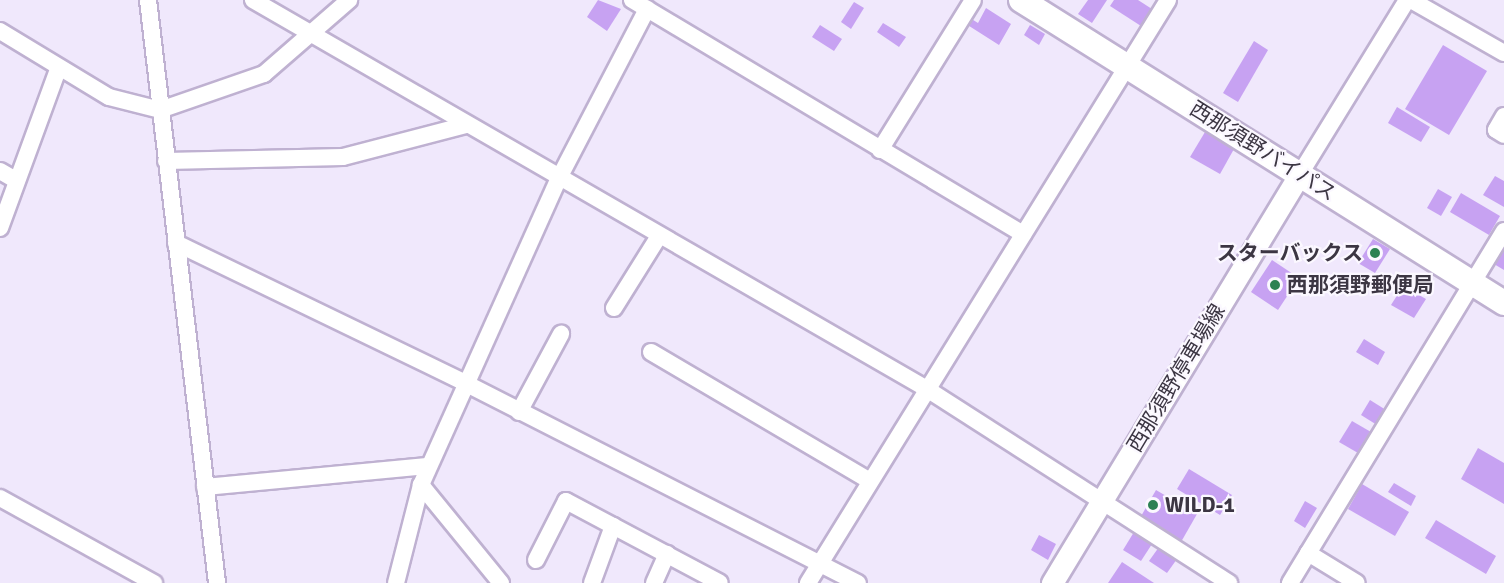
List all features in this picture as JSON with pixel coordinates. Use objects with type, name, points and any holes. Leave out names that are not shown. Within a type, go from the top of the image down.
[{"type":"highway","name":"西那須野バイパス","points":[[1021,0],[1504,303]]},
{"type":"main road","name":"西那須野停車場線","points":[[1052,583],[1300,174]]},
{"type":"street","points":[[148,0],[217,583]]},
{"type":"street","points":[[253,0],[558,180],[927,389],[1229,583]]},
{"type":"street","points":[[0,31],[109,97],[160,110],[264,74],[349,0]]},
{"type":"street","points":[[632,0],[1023,234]]},
{"type":"street","points":[[880,150],[974,0]]},
{"type":"street","points":[[808,583],[1168,0]]},
{"type":"street","points":[[1300,174],[1409,0],[1504,53]]},
{"type":"street","points":[[396,583],[427,466],[558,180],[647,9]]},
{"type":"street","points":[[0,228],[7,175],[59,68]]},
{"type":"street","points":[[1504,116],[1496,130],[1504,135]]},
{"type":"street","points":[[166,161],[343,157],[466,125]]},
{"type":"street","points":[[1290,583],[1504,231]]},
{"type":"street","points":[[614,308],[659,236]]},
{"type":"street","points":[[176,243],[465,383],[818,566],[858,583]]},
{"type":"street","points":[[519,412],[561,334]]},
{"type":"street","points":[[651,352],[870,481]]},
{"type":"street","points":[[205,487],[427,466]]},
{"type":"street","points":[[421,485],[501,583]]},
{"type":"street","points":[[0,498],[154,583]]},
{"type":"street","points":[[536,560],[566,501],[720,583]]},
{"type":"street","points":[[592,583],[613,526]]},
{"type":"street","points":[[1308,553],[1357,583]]},
{"type":"street","points":[[654,583],[667,554]]},
{"type":"building","points":[[598,0],[621,9],[607,31],[587,17]]},
{"type":"building","points":[[1088,0],[1107,0],[1092,23],[1078,14]]},
{"type":"building","points":[[1114,0],[1138,0],[1152,9],[1141,26],[1110,6]]},
{"type":"building","points":[[854,2],[864,8],[851,29],[841,22]]},
{"type":"building","points":[[986,8],[1011,24],[999,45],[966,24],[970,18],[978,23]]},
{"type":"building","points":[[883,23],[906,37],[899,47],[877,32]]},
{"type":"building","points":[[820,25],[842,39],[834,51],[812,37]]},
{"type":"building","points":[[1030,25],[1045,34],[1039,45],[1024,35]]},
{"type":"building","points":[[1254,41],[1268,50],[1238,102],[1223,93]]},
{"type":"building","points":[[1443,45],[1487,71],[1449,135],[1405,109]]},
{"type":"building","points":[[1397,107],[1430,127],[1421,142],[1388,123]]},
{"type":"building","points":[[1205,132],[1234,149],[1220,174],[1190,157]]},
{"type":"building","points":[[1495,176],[1504,181],[1504,207],[1483,195]]},
{"type":"building","points":[[1438,189],[1452,197],[1441,216],[1427,208]]},
{"type":"building","points":[[1461,193],[1500,216],[1489,235],[1450,212]]},
{"type":"building","points":[[1373,239],[1390,249],[1375,273],[1358,263]]},
{"type":"building","points":[[1504,248],[1504,270],[1494,264]]},
{"type":"building","name":"西那須野郵便局","points":[[1272,260],[1299,278],[1278,310],[1251,292]]},
{"type":"building","points":[[1403,286],[1426,299],[1414,318],[1391,305]]},
{"type":"building","points":[[1364,339],[1385,352],[1378,365],[1356,352]]},
{"type":"building","points":[[1370,400],[1386,410],[1377,425],[1361,415]]},
{"type":"building","points":[[1352,421],[1371,432],[1358,453],[1339,442]]},
{"type":"building","points":[[1478,448],[1504,463],[1504,504],[1461,479]]},
{"type":"building","points":[[1189,469],[1232,495],[1220,515],[1177,489]]},
{"type":"building","points":[[1394,483],[1416,496],[1411,506],[1388,492]]},
{"type":"building","points":[[1362,484],[1409,512],[1395,536],[1348,509]]},
{"type":"building","points":[[1156,490],[1197,514],[1181,542],[1140,518]]},
{"type":"building","points":[[1305,501],[1317,508],[1305,528],[1294,521]]},
{"type":"building","points":[[1436,520],[1496,556],[1486,574],[1425,538]]},
{"type":"building","points":[[1134,532],[1152,544],[1141,561],[1123,550]]},
{"type":"building","points":[[1039,535],[1056,544],[1048,560],[1031,550]]},
{"type":"building","points":[[1159,547],[1177,559],[1167,573],[1149,561]]},
{"type":"building","points":[[1122,562],[1154,583],[1108,583]]},
{"type":"place","name":"スターバックス","points":[[1375,253]]},
{"type":"place","name":"西那須野郵便局","points":[[1275,285]]},
{"type":"place","name":"WILD-1","points":[[1153,505]]}]
